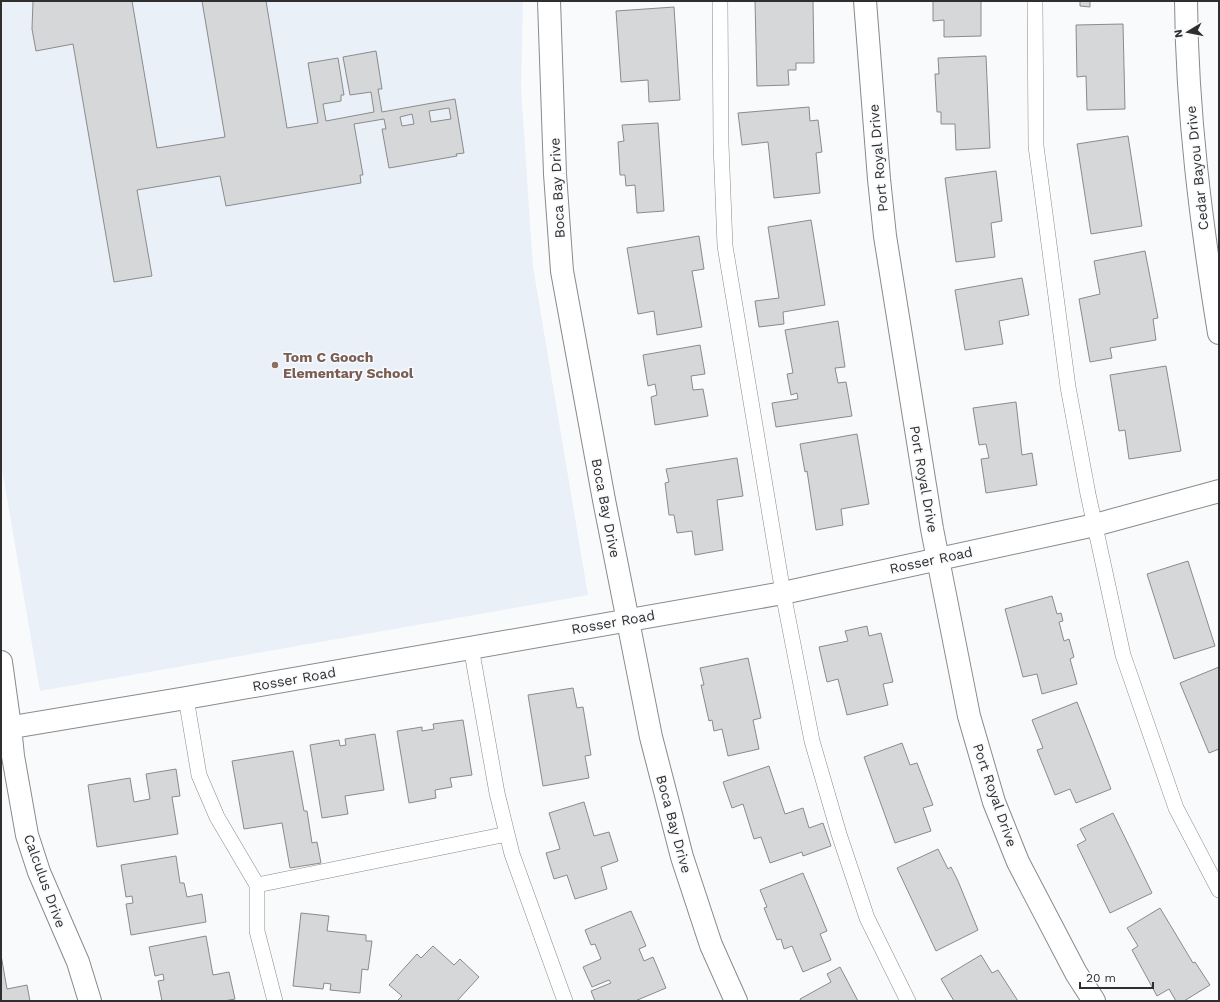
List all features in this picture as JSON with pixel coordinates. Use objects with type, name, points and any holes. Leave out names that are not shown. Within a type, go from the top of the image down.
[{"type":"street","name":"Boca Bay Drive","points":[[549,1],[555,174],[562,271],[604,500],[651,737],[682,857],[711,945],[736,1001]]},
{"type":"street","name":"Port Royal Drive","points":[[865,1],[885,236],[931,521],[969,716],[994,802],[1018,862],[1076,973],[1094,1001]]},
{"type":"street","name":"Cedar Bayou Drive","points":[[1186,1],[1190,100],[1198,198],[1219,334]]},
{"type":"street","name":"Rosser Road","points":[[6,728],[186,698],[628,619],[783,593],[1095,524],[1219,491]]},
{"type":"street","name":"Calculus Drive","points":[[1,662],[6,728],[13,756],[27,835],[39,872],[78,962],[90,1001]]},
{"type":"lane","points":[[720,1],[721,144],[725,246],[783,593],[812,741],[839,834],[867,918],[908,1001]]},
{"type":"lane","points":[[1034,1],[1036,146],[1068,387],[1095,524],[1123,655],[1176,808],[1219,890]]},
{"type":"lane","points":[[471,647],[497,793],[507,834],[515,862],[565,1001]]},
{"type":"lane","points":[[186,698],[199,775],[217,817],[257,884],[257,931],[275,1001]]},
{"type":"lane","points":[[257,884],[507,834]]},
{"type":"shaded area","name":"Tom C Gooch Elementary School","points":[[1,1],[523,1],[521,88],[533,267],[588,595],[40,691],[1,463]]},
{"type":"building","points":[[33,1],[132,1],[157,148],[225,137],[202,1],[266,1],[287,128],[318,123],[308,63],[338,58],[344,95],[341,95],[341,101],[323,104],[326,121],[374,112],[371,92],[350,95],[343,57],[376,51],[382,89],[378,89],[382,112],[455,99],[464,153],[456,154],[457,156],[389,168],[382,129],[386,129],[384,119],[354,124],[363,175],[360,175],[361,183],[226,206],[220,176],[137,190],[152,276],[114,282],[73,44],[36,51],[32,29]],"holes":[[[449,108],[451,119],[431,122],[429,111]],[[412,114],[414,124],[402,126],[400,117]]]},
{"type":"building","points":[[755,1],[813,1],[814,63],[796,63],[796,70],[788,70],[789,85],[757,86]]},
{"type":"building","points":[[933,1],[981,1],[981,36],[944,37],[944,20],[933,21]]},
{"type":"building","points":[[1080,1],[1090,1],[1090,7],[1080,6]]},
{"type":"building","points":[[674,7],[680,100],[649,102],[648,80],[621,82],[616,11]]},
{"type":"building","points":[[1123,24],[1125,109],[1087,110],[1086,76],[1077,77],[1076,25]]},
{"type":"building","points":[[986,56],[990,148],[956,150],[955,124],[941,124],[941,112],[937,112],[935,74],[939,74],[938,58]]},
{"type":"building","points":[[809,107],[810,121],[818,120],[822,152],[816,153],[820,193],[774,198],[768,142],[742,145],[738,113]]},
{"type":"building","points":[[658,123],[664,211],[637,213],[635,185],[626,186],[625,175],[620,175],[618,142],[624,141],[622,125]]},
{"type":"building","points":[[1128,136],[1142,226],[1091,234],[1077,144]]},
{"type":"building","points":[[996,171],[1002,221],[991,223],[995,257],[956,262],[945,178]]},
{"type":"building","points":[[811,220],[825,305],[783,312],[784,324],[759,327],[755,301],[779,298],[768,227]]},
{"type":"building","points":[[699,236],[704,269],[692,271],[702,327],[657,335],[654,311],[638,314],[627,248]]},
{"type":"building","points":[[1145,251],[1158,318],[1153,319],[1156,340],[1110,348],[1112,358],[1090,362],[1079,299],[1100,294],[1094,261]]},
{"type":"building","points":[[1022,278],[1029,315],[999,321],[1003,344],[965,350],[955,290]]},
{"type":"building","points":[[838,321],[845,367],[835,368],[838,383],[846,382],[852,416],[776,427],[772,403],[798,399],[797,393],[791,395],[787,374],[793,373],[785,330]]},
{"type":"building","points":[[700,345],[705,374],[691,376],[693,390],[703,389],[708,416],[655,425],[651,397],[657,395],[655,384],[648,386],[643,355]]},
{"type":"building","points":[[1166,366],[1181,451],[1129,459],[1125,430],[1119,431],[1110,375]]},
{"type":"building","points":[[1016,402],[1022,455],[1032,453],[1037,485],[986,493],[981,459],[989,458],[986,444],[979,445],[973,408]]},
{"type":"building","points":[[857,434],[869,504],[841,509],[843,525],[816,530],[807,471],[805,472],[800,444]]},
{"type":"building","points":[[737,458],[743,496],[717,500],[723,550],[695,555],[692,531],[677,533],[674,515],[669,515],[665,483],[669,482],[666,469]]},
{"type":"building","points":[[1188,561],[1215,646],[1174,659],[1147,574]]},
{"type":"building","points":[[1052,596],[1057,614],[1061,613],[1063,621],[1059,622],[1064,641],[1069,639],[1074,657],[1070,659],[1077,684],[1042,694],[1037,674],[1023,677],[1005,609]]},
{"type":"building","points":[[867,626],[869,636],[881,633],[893,682],[883,684],[888,705],[847,715],[838,679],[827,682],[819,647],[848,641],[845,631]]},
{"type":"building","points":[[748,658],[761,718],[753,720],[759,749],[728,756],[722,729],[714,731],[712,720],[709,721],[701,685],[704,685],[700,668]]},
{"type":"building","points":[[1219,667],[1219,749],[1209,753],[1180,683]]},
{"type":"building","points":[[573,688],[577,708],[583,707],[591,755],[585,756],[589,778],[543,786],[528,695]]},
{"type":"building","points":[[1077,702],[1111,789],[1076,803],[1070,789],[1055,795],[1037,750],[1043,748],[1032,720]]},
{"type":"building","points":[[463,720],[472,775],[450,778],[452,787],[435,790],[436,798],[409,803],[397,731],[422,727],[422,731],[434,729],[433,724]]},
{"type":"building","points":[[375,734],[384,790],[345,796],[348,814],[322,818],[310,745],[339,740],[340,746],[346,745],[345,739]]},
{"type":"building","points":[[902,743],[910,765],[917,763],[933,805],[923,808],[931,831],[895,843],[864,757]]},
{"type":"building","points":[[293,751],[304,811],[307,811],[312,843],[317,842],[321,863],[290,868],[282,823],[244,829],[232,761]]},
{"type":"building","points":[[769,766],[785,814],[803,808],[809,828],[823,823],[831,846],[803,856],[802,852],[770,863],[761,837],[754,839],[743,804],[732,808],[723,782]]},
{"type":"building","points":[[176,769],[180,796],[172,797],[178,834],[97,847],[88,785],[130,778],[134,802],[150,799],[146,774]]},
{"type":"building","points":[[584,802],[594,836],[609,832],[618,861],[601,867],[607,889],[575,899],[567,875],[554,879],[546,853],[560,849],[549,813]]},
{"type":"building","points":[[1113,813],[1152,893],[1110,913],[1077,845],[1086,840],[1080,829]]},
{"type":"building","points":[[938,849],[948,869],[951,867],[958,881],[978,930],[936,951],[897,868]]},
{"type":"building","points":[[176,856],[180,883],[184,883],[187,897],[202,894],[206,922],[131,935],[126,904],[133,903],[132,896],[126,897],[121,865]]},
{"type":"building","points":[[803,873],[827,931],[820,934],[831,960],[803,972],[792,946],[784,949],[781,939],[777,940],[764,908],[767,907],[760,890]]},
{"type":"building","points":[[1160,908],[1193,963],[1195,962],[1210,985],[1184,1001],[1176,1001],[1169,989],[1157,996],[1132,950],[1138,946],[1127,928]]},
{"type":"building","points":[[631,911],[646,946],[639,949],[644,961],[653,957],[666,988],[635,1001],[595,1001],[591,991],[611,983],[609,980],[592,987],[583,967],[601,959],[595,944],[591,945],[585,930]]},
{"type":"building","points":[[301,913],[329,916],[327,931],[366,935],[366,941],[372,941],[368,970],[362,969],[360,993],[330,990],[331,984],[324,983],[323,989],[293,986]]},
{"type":"building","points":[[206,936],[213,975],[229,972],[235,999],[224,1001],[162,1001],[158,981],[164,980],[163,974],[155,976],[149,947]]},
{"type":"building","points":[[433,946],[454,965],[460,959],[479,977],[457,1001],[397,1001],[402,996],[389,985],[417,954],[421,958]]},
{"type":"building","points":[[1,955],[7,989],[27,985],[30,1001],[1,1001]]},
{"type":"building","points":[[981,955],[992,973],[998,970],[1018,1001],[954,1001],[941,979]]},
{"type":"building","points":[[840,967],[858,1001],[801,1001],[800,999],[831,982],[827,974]]},
{"type":"place","name":"Tom C Gooch Elementary School","points":[[275,365]]}]
